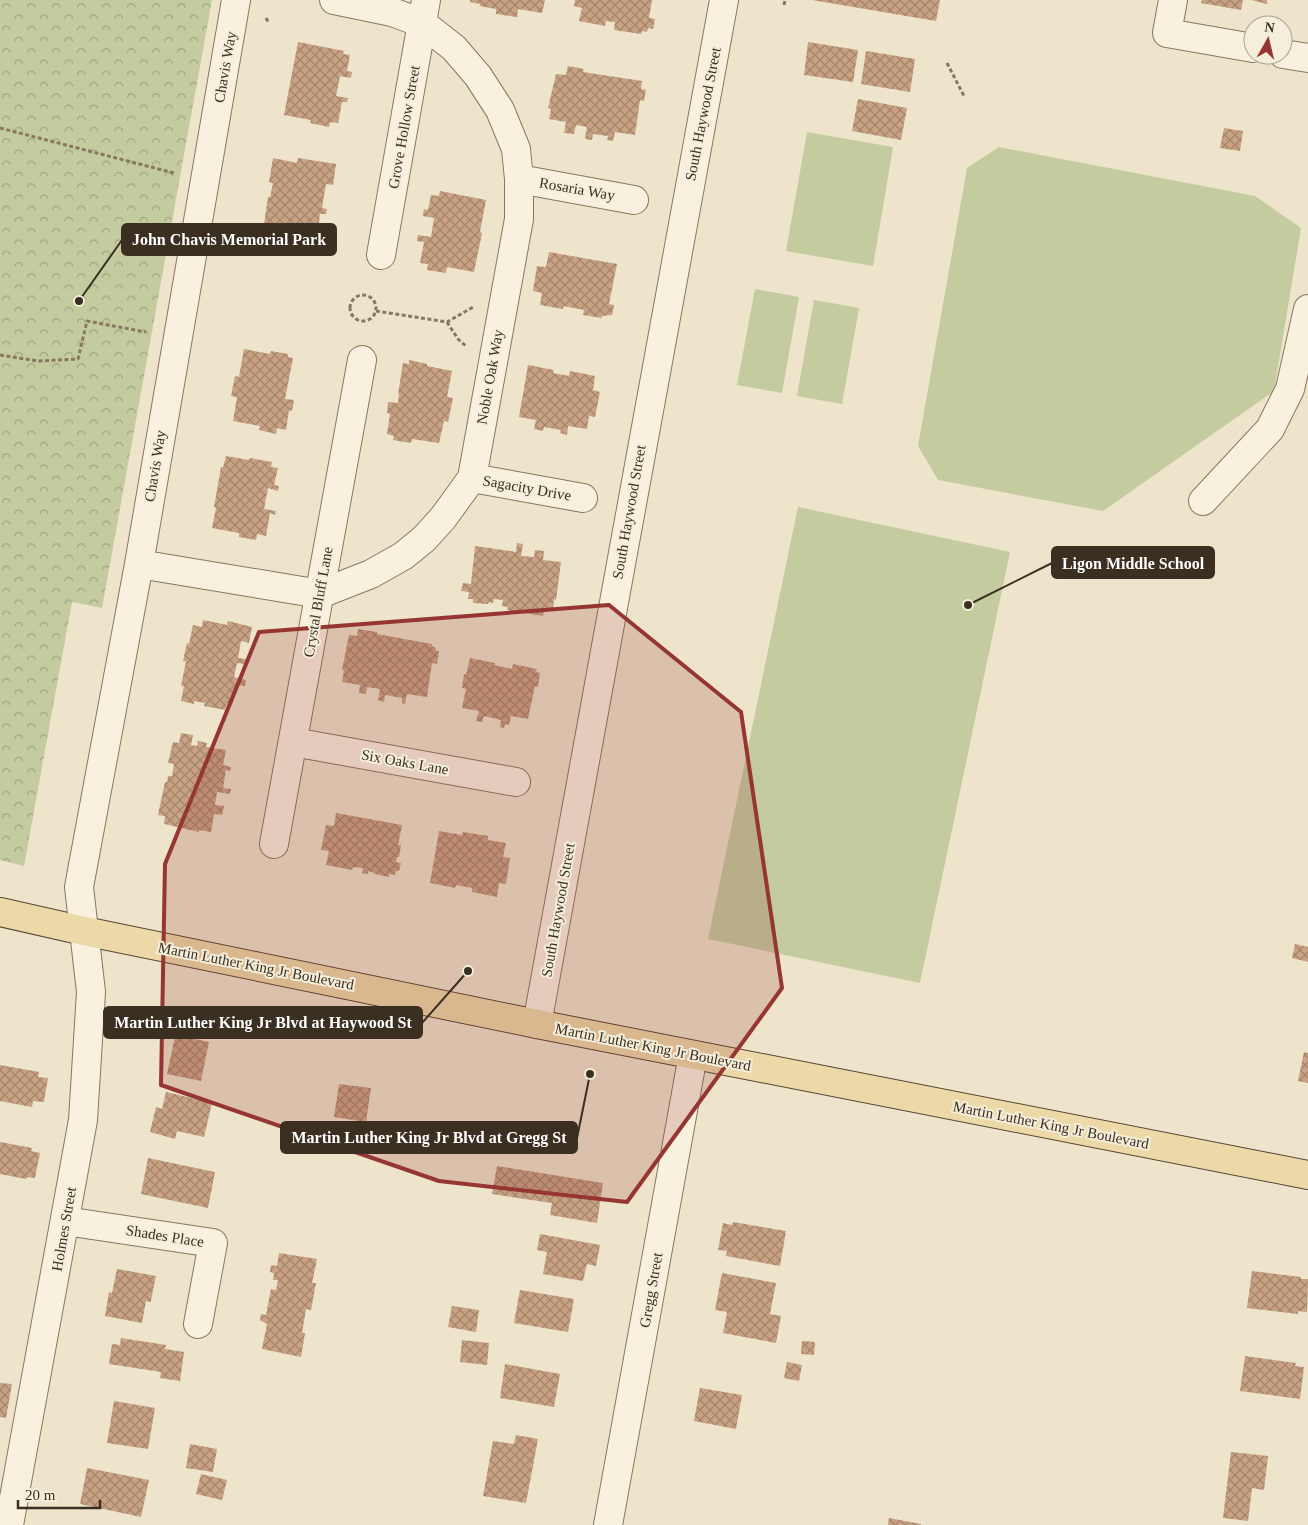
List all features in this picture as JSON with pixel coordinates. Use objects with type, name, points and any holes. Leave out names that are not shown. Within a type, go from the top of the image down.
[{"type":"main road","name":"Martin Luther King Jr Boulevard","points":[[0,912],[537,1024],[1308,1175]]},
{"type":"street","name":"Chavis Way","points":[[84,931],[79,887],[139,564],[236,0]]},
{"type":"street","name":"Noble Oak Way","points":[[320,594],[371,574],[404,556],[424,539],[443,518],[472,478],[519,219],[519,179],[516,149],[500,110],[478,76],[424,12],[392,12],[334,0]]},
{"type":"street","name":"South Haywood Street","points":[[537,1024],[724,0]]},
{"type":"street","points":[[1173,0],[1167,33],[1243,46]]},
{"type":"street","name":"Grove Hollow Street","points":[[381,255],[424,12]]},
{"type":"street","points":[[1293,56],[1308,58]]},
{"type":"street","name":"Rosaria Way","points":[[519,179],[634,200]]},
{"type":"street","points":[[1203,501],[1270,429],[1290,389],[1308,309]]},
{"type":"street","name":"Crystal Bluff Lane","points":[[274,844],[362,360]]},
{"type":"street","name":"Sagacity Drive","points":[[472,478],[583,498]]},
{"type":"street","points":[[139,564],[320,594]]},
{"type":"street","name":"Six Oaks Lane","points":[[293,742],[516,782]]},
{"type":"street","name":"Holmes Street","points":[[9,1525],[83,1120],[89,1051],[91,992],[84,931]]},
{"type":"street","name":"Gregg Street","points":[[608,1525],[694,1055]]},
{"type":"street","name":"Shades Place","points":[[65,1221],[213,1243],[198,1324]]},
{"type":"path","points":[[784,5],[785,0]]},
{"type":"path","points":[[266,18],[270,23]]},
{"type":"path","points":[[947,63],[964,96]]},
{"type":"path","points":[[0,128],[174,173]]},
{"type":"path","points":[[366,295],[373,300],[376,311],[370,318],[362,322],[354,318],[350,310],[351,302],[358,296],[366,295]]},
{"type":"path","points":[[376,311],[448,322],[479,303]]},
{"type":"path","points":[[0,355],[38,361],[78,359],[87,321],[146,332]]},
{"type":"path","points":[[448,322],[458,338],[470,350]]},
{"type":"highlighted area","points":[[609,605],[741,712],[782,988],[627,1202],[439,1181],[161,1085],[165,864],[259,632]]},
{"type":"green space","points":[[0,0],[212,0],[102,608],[72,602],[24,866],[0,860]]},
{"type":"green space","points":[[807,132],[893,147],[873,266],[786,251]]},
{"type":"green space","points":[[999,147],[1255,196],[1301,228],[1274,391],[1103,511],[938,480],[918,446],[967,168]]},
{"type":"green space","points":[[755,289],[799,297],[782,393],[737,385]]},
{"type":"green space","points":[[814,300],[859,308],[842,404],[797,396]]},
{"type":"green space","points":[[798,507],[1010,552],[920,983],[708,939]]},
{"type":"building","points":[[470,0],[545,0],[542,13],[518,9],[517,17],[496,14],[496,9],[480,6],[480,4],[470,2]]},
{"type":"building","points":[[575,0],[652,0],[649,18],[655,19],[653,29],[648,28],[647,32],[642,31],[641,34],[614,30],[615,22],[606,21],[605,26],[579,21],[582,8],[574,6]]},
{"type":"building","points":[[812,0],[940,0],[936,21]]},
{"type":"building","points":[[1202,0],[1243,0],[1241,10],[1201,3]]},
{"type":"building","points":[[1251,0],[1267,0],[1267,4]]},
{"type":"building","points":[[298,42],[344,51],[343,54],[350,55],[347,71],[352,72],[351,78],[340,76],[336,96],[348,98],[347,102],[342,102],[338,123],[330,122],[329,127],[310,123],[311,120],[284,115]]},
{"type":"building","points":[[808,42],[858,50],[853,82],[804,75]]},
{"type":"building","points":[[866,51],[915,59],[910,92],[861,84]]},
{"type":"building","points":[[568,66],[584,69],[583,72],[642,81],[641,89],[646,90],[644,101],[640,100],[635,135],[615,132],[613,141],[607,140],[608,136],[593,134],[592,140],[585,139],[587,127],[576,125],[574,134],[564,133],[566,122],[549,119],[551,109],[548,108],[556,74],[566,75]]},
{"type":"building","points":[[858,99],[907,108],[901,140],[852,131]]},
{"type":"building","points":[[1224,128],[1243,131],[1240,151],[1220,148]]},
{"type":"building","points":[[273,158],[297,163],[298,158],[336,164],[333,185],[326,184],[322,208],[327,209],[326,214],[320,214],[318,231],[308,229],[307,234],[290,231],[290,227],[264,224],[268,197],[270,197],[273,183],[269,182]]},
{"type":"building","points":[[440,191],[486,200],[474,272],[447,267],[446,273],[427,270],[428,264],[420,263],[424,242],[417,241],[418,235],[431,237],[434,218],[423,216],[424,209],[428,210],[431,195],[439,196]]},
{"type":"building","points":[[549,252],[617,264],[609,304],[614,305],[612,315],[602,316],[602,318],[583,315],[584,310],[564,306],[563,309],[540,305],[542,293],[533,291],[537,266],[546,267]]},
{"type":"building","points":[[244,349],[270,354],[271,351],[288,354],[288,357],[293,358],[285,399],[294,400],[292,411],[289,410],[286,430],[277,428],[276,434],[259,430],[260,426],[233,421],[237,397],[231,396],[235,376],[239,377]]},
{"type":"building","points":[[409,360],[452,371],[447,397],[453,398],[448,422],[444,421],[439,443],[412,439],[411,443],[393,440],[394,436],[387,434],[390,414],[387,413],[388,402],[398,403],[403,363],[409,364]]},
{"type":"building","points":[[528,365],[554,370],[553,373],[569,376],[570,371],[595,376],[593,390],[600,392],[595,417],[589,416],[587,429],[568,426],[567,435],[560,433],[561,430],[544,427],[543,431],[534,429],[536,420],[519,417]]},
{"type":"building","points":[[226,456],[272,462],[271,467],[278,468],[274,485],[279,486],[278,491],[268,488],[264,509],[276,511],[275,515],[270,513],[266,536],[257,534],[256,540],[239,537],[239,533],[212,528],[221,467],[223,468]]},
{"type":"building","points":[[517,543],[523,544],[521,556],[534,557],[535,550],[544,551],[543,560],[561,562],[553,610],[544,608],[543,616],[507,610],[508,607],[502,606],[503,600],[494,599],[493,603],[489,602],[488,604],[473,603],[473,599],[468,599],[469,592],[461,591],[463,583],[471,584],[475,546],[516,552]]},
{"type":"building","points":[[203,620],[227,625],[228,621],[252,627],[249,643],[241,641],[238,658],[246,659],[245,664],[237,663],[234,677],[246,680],[245,686],[236,685],[232,705],[227,703],[225,710],[204,706],[205,703],[194,701],[194,704],[181,701],[184,686],[181,686],[186,661],[183,661],[187,643],[189,644],[193,625],[202,627]]},
{"type":"building","points":[[358,629],[432,644],[436,651],[439,651],[437,664],[432,663],[427,697],[407,694],[405,704],[402,703],[402,698],[385,695],[384,702],[378,700],[380,689],[367,687],[366,694],[359,693],[360,685],[342,682],[344,670],[342,670],[349,635],[357,636]]},
{"type":"building","points":[[470,658],[512,669],[513,664],[537,669],[536,672],[540,673],[538,687],[535,686],[528,719],[511,716],[509,725],[505,724],[504,728],[500,727],[501,720],[484,716],[482,722],[476,721],[479,711],[462,708],[466,689],[462,688],[464,674],[466,675]]},
{"type":"building","points":[[181,733],[193,735],[191,745],[197,746],[198,741],[207,743],[206,747],[226,750],[223,765],[231,767],[230,771],[226,770],[223,788],[231,789],[230,794],[217,792],[215,805],[224,806],[222,815],[214,814],[211,832],[199,830],[199,832],[164,824],[165,816],[158,815],[165,782],[167,782],[168,776],[172,776],[174,764],[168,763],[173,742],[179,743]]},
{"type":"building","points":[[336,813],[402,825],[398,845],[401,845],[396,862],[401,863],[399,871],[396,871],[395,875],[389,874],[389,877],[368,871],[368,874],[362,873],[363,868],[353,867],[352,870],[326,865],[329,851],[321,850],[326,825],[334,826]]},
{"type":"building","points":[[439,831],[462,835],[463,832],[488,836],[488,840],[506,843],[503,857],[510,858],[506,884],[499,883],[497,897],[472,892],[472,888],[456,885],[455,888],[430,883]]},
{"type":"building","points":[[1295,944],[1308,947],[1308,962],[1292,958]]},
{"type":"building","points":[[177,1027],[196,1031],[195,1039],[209,1042],[201,1081],[167,1074]]},
{"type":"building","points":[[1304,1052],[1308,1053],[1308,1083],[1298,1081]]},
{"type":"building","points":[[0,1065],[39,1072],[38,1077],[48,1078],[44,1102],[33,1101],[32,1107],[0,1101]]},
{"type":"building","points":[[339,1084],[371,1088],[366,1122],[334,1117]]},
{"type":"building","points":[[166,1092],[212,1103],[204,1137],[177,1131],[175,1139],[150,1132],[156,1107],[162,1109]]},
{"type":"building","points":[[0,1142],[32,1148],[31,1151],[40,1153],[35,1178],[27,1177],[26,1179],[0,1174]]},
{"type":"building","points":[[148,1158],[215,1172],[208,1208],[141,1194]]},
{"type":"building","points":[[497,1166],[603,1183],[597,1223],[550,1215],[552,1203],[492,1194]]},
{"type":"building","points":[[733,1222],[786,1231],[780,1266],[726,1256],[727,1251],[718,1250],[723,1223],[732,1225]]},
{"type":"building","points":[[540,1234],[600,1245],[596,1266],[587,1264],[583,1281],[543,1274],[547,1252],[537,1250]]},
{"type":"building","points":[[279,1253],[317,1259],[312,1283],[316,1283],[311,1310],[306,1309],[302,1333],[305,1333],[301,1357],[262,1349],[267,1324],[260,1320],[261,1314],[266,1315],[271,1289],[276,1290],[278,1280],[273,1280],[274,1273],[270,1272],[271,1265],[277,1266]]},
{"type":"building","points":[[117,1269],[156,1276],[151,1302],[146,1301],[142,1323],[105,1316],[109,1292],[112,1293]]},
{"type":"building","points":[[1252,1271],[1308,1279],[1307,1312],[1298,1311],[1298,1314],[1247,1308]]},
{"type":"building","points":[[722,1273],[776,1283],[770,1314],[781,1316],[776,1343],[723,1333],[727,1312],[715,1310]]},
{"type":"building","points":[[520,1290],[574,1299],[568,1332],[514,1323]]},
{"type":"building","points":[[452,1306],[479,1310],[476,1332],[448,1327]]},
{"type":"building","points":[[121,1338],[166,1345],[165,1349],[184,1352],[180,1381],[160,1378],[161,1372],[109,1364],[112,1344],[120,1345]]},
{"type":"building","points":[[462,1340],[489,1343],[487,1365],[460,1362]]},
{"type":"building","points":[[802,1341],[815,1342],[814,1355],[801,1354]]},
{"type":"building","points":[[1245,1356],[1296,1363],[1295,1366],[1304,1367],[1300,1399],[1240,1391]]},
{"type":"building","points":[[787,1362],[802,1365],[799,1381],[784,1378]]},
{"type":"building","points":[[505,1364],[560,1374],[554,1407],[500,1398]]},
{"type":"building","points":[[0,1383],[12,1384],[6,1418],[0,1417]]},
{"type":"building","points":[[700,1388],[742,1395],[736,1429],[694,1421]]},
{"type":"building","points":[[114,1401],[155,1408],[148,1449],[107,1443]]},
{"type":"building","points":[[516,1435],[538,1439],[526,1503],[483,1496],[493,1441],[514,1444]]},
{"type":"building","points":[[190,1444],[217,1449],[213,1472],[186,1468]]},
{"type":"building","points":[[1231,1452],[1268,1456],[1264,1490],[1252,1488],[1248,1521],[1223,1518]]},
{"type":"building","points":[[87,1468],[149,1480],[141,1517],[80,1504]]},
{"type":"building","points":[[201,1474],[227,1480],[222,1500],[196,1494]]},
{"type":"building","points":[[889,1518],[921,1524],[921,1525],[888,1525]]},
{"type":"place","name":"John Chavis Memorial Park","points":[[79,301]]},
{"type":"place","name":"Ligon Middle School","points":[[968,605]]},
{"type":"place","name":"Martin Luther King Jr Blvd at Haywood St","points":[[468,971]]},
{"type":"place","name":"Martin Luther King Jr Blvd at Gregg St","points":[[590,1074]]}]
